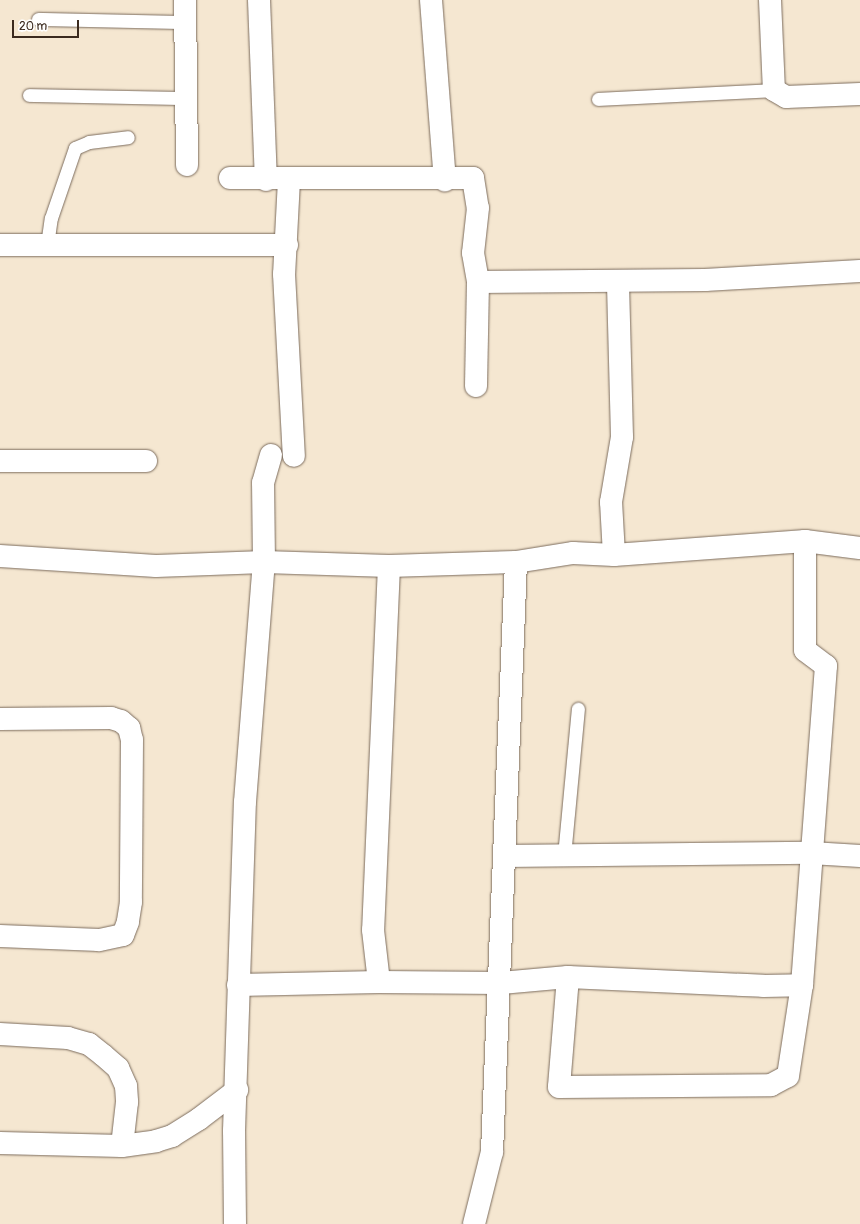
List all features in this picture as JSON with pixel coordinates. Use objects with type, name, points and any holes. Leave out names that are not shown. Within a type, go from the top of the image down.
[{"type":"street","points":[[185,0],[187,165]]},
{"type":"street","points":[[259,0],[266,180]]},
{"type":"street","points":[[431,0],[445,180]]},
{"type":"street","points":[[770,0],[774,90],[786,97],[860,94]]},
{"type":"street","points":[[230,178],[266,180],[445,180],[473,178],[478,208],[472,253],[478,282],[476,386]]},
{"type":"street","points":[[289,180],[287,245],[284,274],[294,456]]},
{"type":"street","points":[[0,245],[287,245]]},
{"type":"street","points":[[478,282],[705,280],[860,271]]},
{"type":"street","points":[[614,555],[610,513],[622,437],[618,281]]},
{"type":"street","points":[[235,1224],[234,1131],[237,1090],[238,985],[245,802],[264,562],[263,483],[271,455]]},
{"type":"street","points":[[0,462],[146,462]]},
{"type":"street","points":[[568,977],[559,1087],[771,1085],[788,1076],[802,985],[826,666],[805,650],[805,541]]},
{"type":"street","points":[[0,556],[156,566],[264,562],[388,566],[516,562],[573,553],[614,555],[805,541],[860,548]]},
{"type":"street","points":[[474,1224],[492,1152],[501,983],[504,856],[516,562]]},
{"type":"street","points":[[379,982],[373,930],[388,566]]},
{"type":"street","points":[[0,719],[111,718],[121,721],[129,728],[132,740],[131,902],[128,922],[123,935],[99,940],[0,936]]},
{"type":"street","points":[[504,856],[811,853],[860,856]]},
{"type":"street","points":[[238,985],[379,982],[501,983],[568,977],[764,986],[802,985]]},
{"type":"street","points":[[0,1034],[68,1038],[89,1044],[104,1055],[118,1068],[126,1086],[127,1102],[122,1146]]},
{"type":"street","points":[[0,1143],[122,1146],[172,1136],[237,1090]]},
{"type":"lane","points":[[38,19],[185,22]]},
{"type":"lane","points":[[598,99],[774,90]]},
{"type":"lane","points":[[29,95],[186,98]]},
{"type":"lane","points":[[47,245],[51,218],[75,148],[89,142],[128,137]]},
{"type":"lane","points":[[564,856],[578,709]]}]
